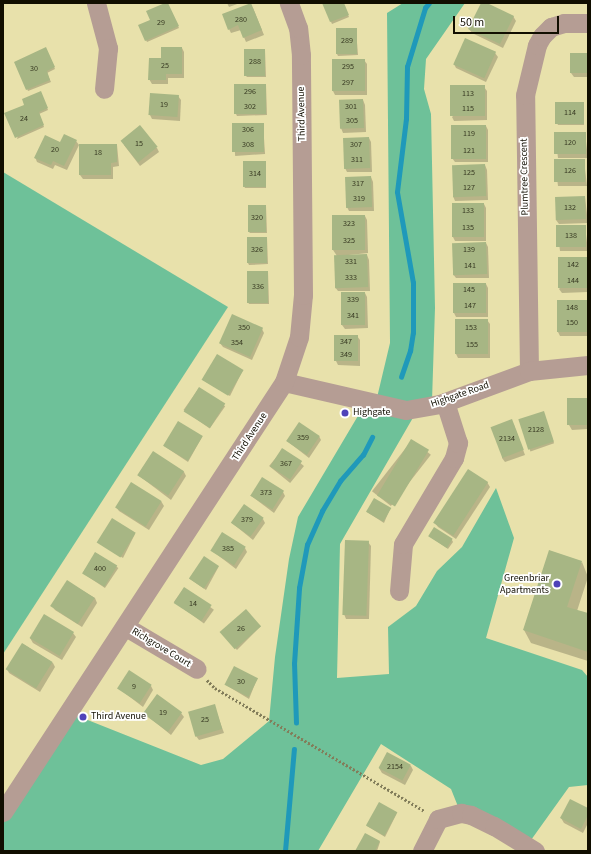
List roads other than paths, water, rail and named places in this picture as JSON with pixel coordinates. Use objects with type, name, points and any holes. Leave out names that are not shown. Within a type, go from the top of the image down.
[{"type":"street","points":[[96,3],[108,48],[104,89]]},
{"type":"street","name":"Third Avenue","points":[[3,812],[126,627],[284,382],[299,336],[304,295],[301,55],[298,28],[289,3]]},
{"type":"street","name":"Plumtree Crescent","points":[[529,371],[525,95],[537,45],[542,36],[551,27],[564,23],[588,23]]},
{"type":"street","name":"Highgate Road","points":[[284,382],[396,409],[406,410],[445,402],[529,371],[588,365]]},
{"type":"street","points":[[399,591],[403,544],[454,458],[458,443],[445,402]]},
{"type":"street","name":"Richgrove Court","points":[[126,627],[197,669]]},
{"type":"street","points":[[422,851],[443,817],[471,815],[535,851]]},
{"type":"waterway","points":[[401,377],[410,351],[413,333],[413,283],[397,192],[406,119],[407,67],[425,8],[429,3]]},
{"type":"waterway","points":[[296,723],[294,664],[299,588],[307,545],[322,511],[340,481],[363,455],[372,437]]},
{"type":"waterway","points":[[285,851],[294,749]]},
{"type":"place","name":"Highgate","points":[[345,413]]},
{"type":"place","name":"Greenbriar Apartments","points":[[557,584]]},
{"type":"place","name":"Third Avenue","points":[[83,717]]}]
